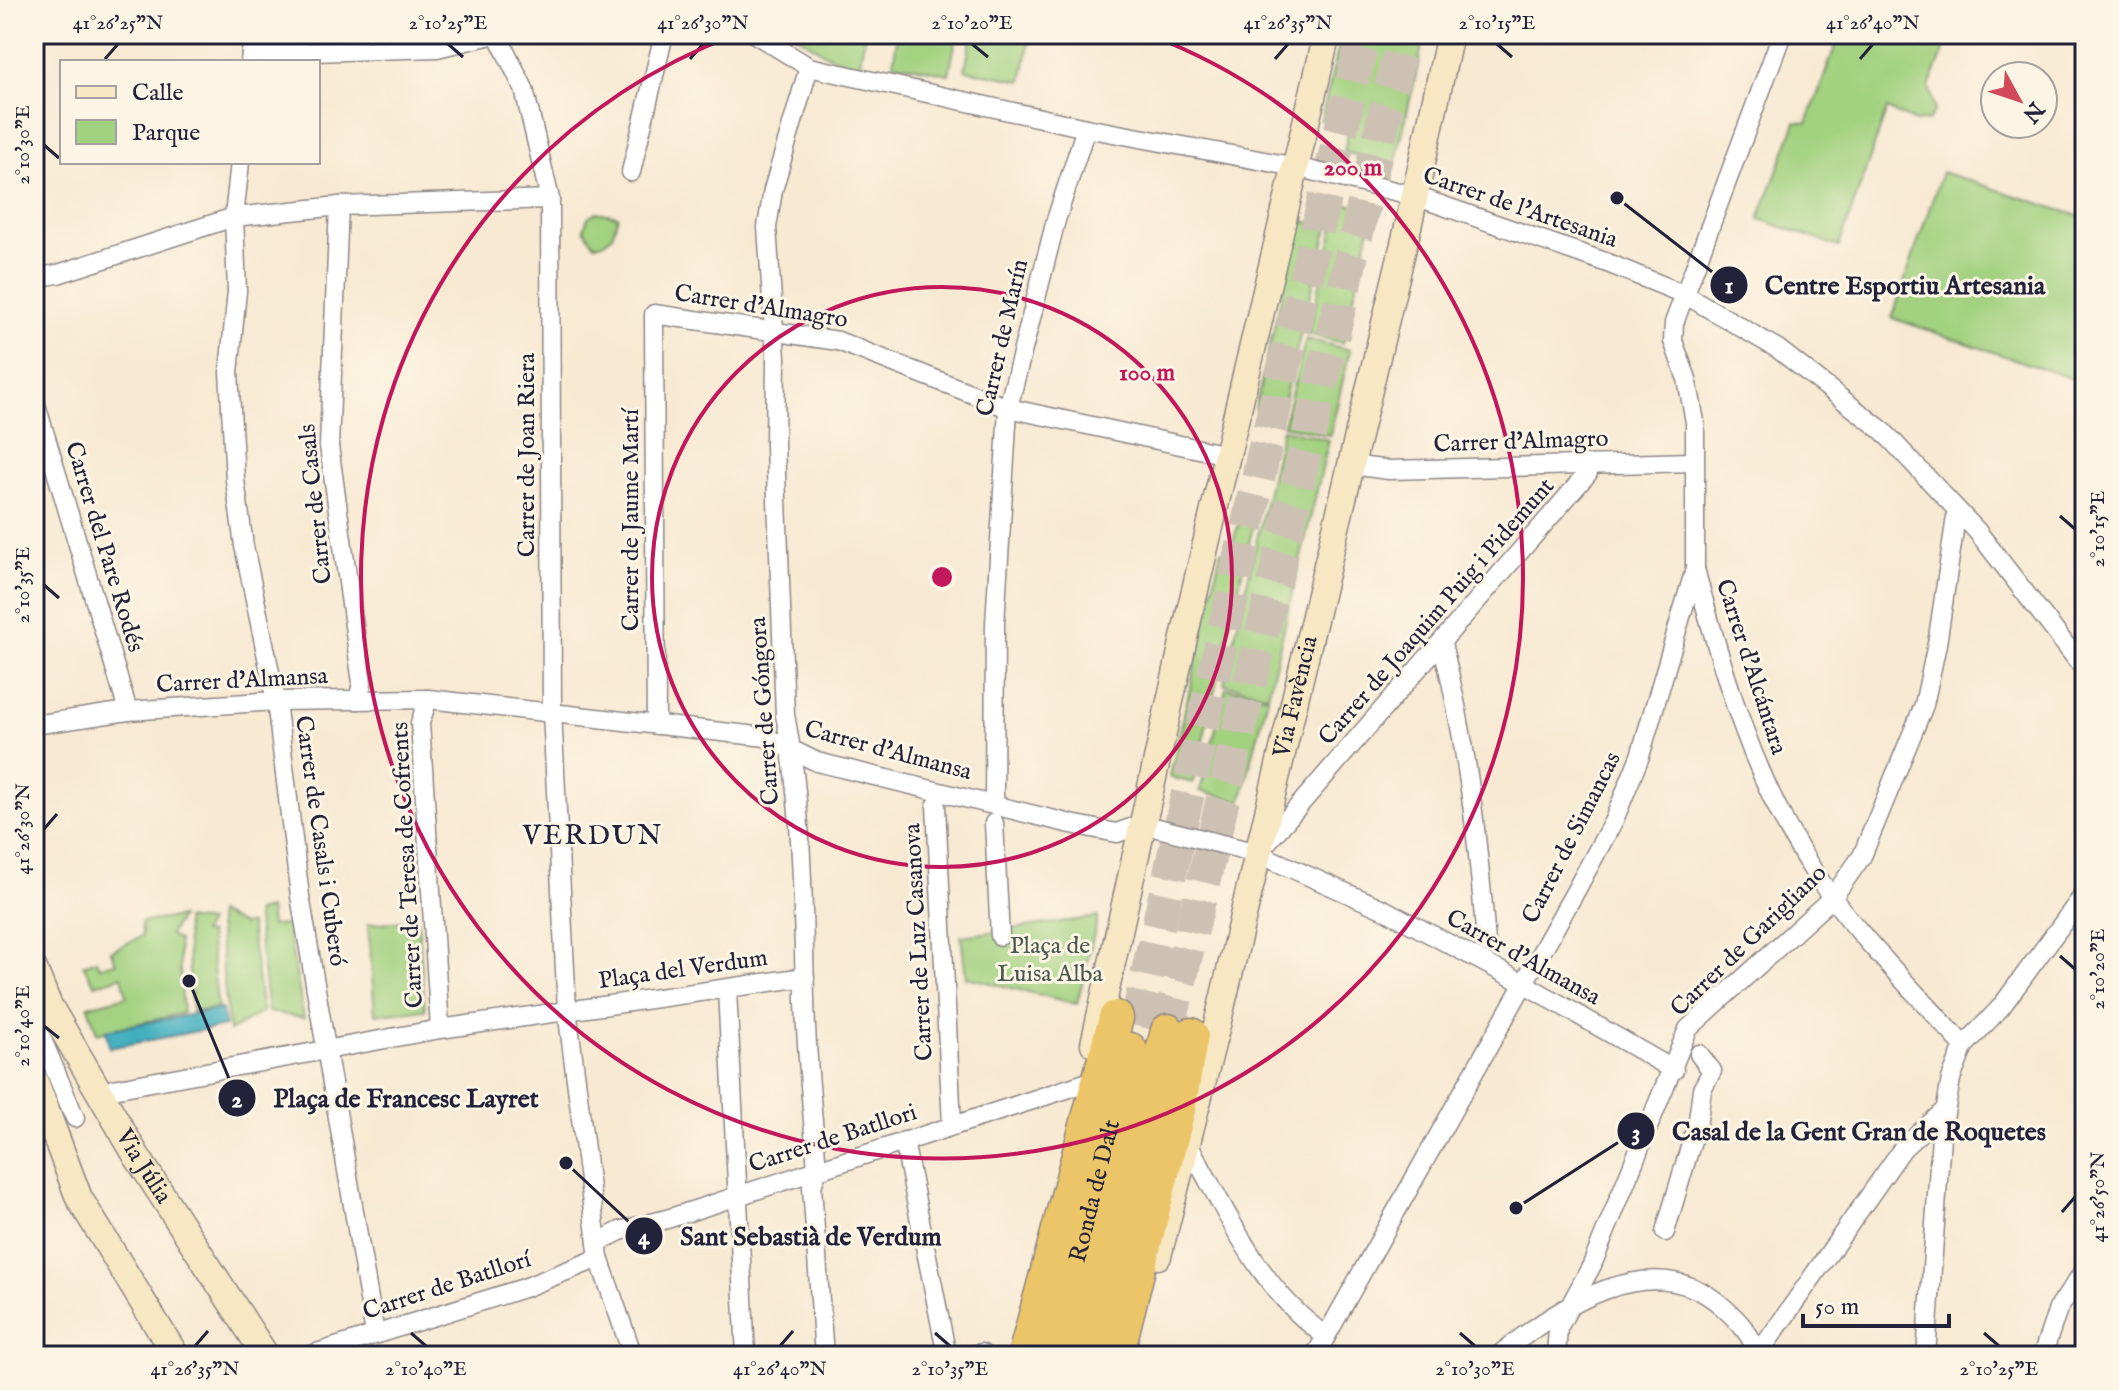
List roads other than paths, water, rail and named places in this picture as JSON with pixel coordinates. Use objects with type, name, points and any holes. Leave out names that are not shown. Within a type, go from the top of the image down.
[{"type":"highway","points":[[1025,1356],[1153,1028]]},
{"type":"highway","points":[[1116,1356],[1178,1109],[1153,1028]]},
{"type":"highway","name":"Ronda de Dalt","points":[[1054,1356],[1153,1028]]},
{"type":"highway","name":"Ronda de Dalt","points":[[1086,1356],[1153,1028]]},
{"type":"street","points":[[253,34],[251,58],[437,48],[496,34]]},
{"type":"street","name":"Carrer de Joan Riera","points":[[496,34],[524,89],[550,199],[552,711],[567,1010],[598,1251],[633,1356]]},
{"type":"street","points":[[631,172],[664,34]]},
{"type":"street","name":"Carrer de l'Artesania","points":[[755,34],[809,67],[1086,128],[1296,167],[1415,196],[1605,262],[1686,295],[1778,349],[1883,431],[1957,510],[2085,670]]},
{"type":"street","points":[[1009,1356],[1085,1083],[1227,455],[1327,34]]},
{"type":"street","name":"Via Favència","points":[[1131,1356],[1188,1144],[1415,196],[1450,34]]},
{"type":"street","name":"Carrer de Simancas","points":[[1315,1356],[1575,892],[1631,781],[1648,736],[1695,569],[1692,401],[1673,341],[1674,323],[1782,34]]},
{"type":"street","name":"Carrer de Góngora","points":[[809,67],[773,190],[767,227],[775,333],[785,715],[792,751],[817,1170],[812,1187],[824,1356]]},
{"type":"street","name":"Carrer de Marín","points":[[1000,936],[994,814],[995,624],[1008,408],[1056,220],[1086,128]]},
{"type":"street","name":"Carrer de Casals i Cuberó","points":[[240,164],[234,217],[237,291],[229,372],[230,439],[244,546],[276,701],[300,896],[375,1334]]},
{"type":"street","points":[[34,278],[58,274],[234,217],[339,206],[550,199]]},
{"type":"street","name":"Carrer de Casals","points":[[339,206],[329,446],[362,683],[358,700]]},
{"type":"street","name":"Carrer d'Almagro","points":[[654,314],[838,341],[1008,408],[1227,455]]},
{"type":"street","name":"Carrer de Jaume Martí","points":[[654,314],[656,725]]},
{"type":"street","name":"Carrer del Pare Rodés","points":[[34,398],[128,711]]},
{"type":"street","name":"Carrer d'Almagro","points":[[1351,465],[1389,470],[1693,462]]},
{"type":"street","name":"Carrer de Joaquim Puig i Pidemunt","points":[[1257,853],[1588,473]]},
{"type":"street","name":"Carrer de Garigliano","points":[[1556,1356],[1558,1328],[1592,1265],[1674,1070],[1688,1029],[1833,897],[1862,856],[1924,705],[1937,644],[1957,510]]},
{"type":"street","name":"Carrer d'Alcántara","points":[[1695,569],[1724,676],[1754,760],[1805,856],[1878,954],[1964,1046]]},
{"type":"street","points":[[1442,643],[1462,722],[1479,844],[1486,943]]},
{"type":"street","name":"Carrer d'Almansa","points":[[34,725],[128,711],[276,701],[428,699],[766,737],[817,762],[994,814],[1117,833],[1142,824],[1257,853],[1385,910],[1523,983],[1674,1070]]},
{"type":"street","name":"Carrer de Teresa de Cofrents","points":[[428,699],[420,723],[440,1029]]},
{"type":"street","name":"Carrer de Luz Casanova","points":[[936,806],[952,1125]]},
{"type":"street","points":[[1926,1356],[1944,1111],[1964,1046],[2001,1007],[2085,893]]},
{"type":"street","name":"Via Júlia","points":[[34,969],[48,1004],[101,1095],[266,1356]]},
{"type":"street","name":"Plaça del Verdum","points":[[101,1095],[113,1089],[328,1052],[440,1029],[805,977]]},
{"type":"street","points":[[727,990],[746,1356]]},
{"type":"street","points":[[34,1020],[75,1118]]},
{"type":"street","points":[[1665,1232],[1698,1120],[1698,1087],[1712,1071],[1699,1054]]},
{"type":"street","points":[[34,1079],[79,1198],[176,1356]]},
{"type":"street","name":"Carrer de Batllori","points":[[598,1251],[620,1231],[736,1197],[1085,1083]]},
{"type":"street","points":[[1498,1356],[1570,1305],[1607,1287],[1629,1282],[1677,1284],[1714,1298],[1742,1325],[1758,1355],[1903,1148],[1944,1111]]},
{"type":"street","points":[[904,1141],[947,1356]]},
{"type":"street","points":[[1188,1144],[1271,1286],[1307,1323],[1326,1336]]},
{"type":"street","name":"Carrer de Batllorí","points":[[307,1356],[524,1288],[598,1251]]},
{"type":"street","points":[[2042,1356],[2058,1309],[2085,1269]]},
{"type":"street","points":[[971,1356],[981,1353],[984,1356]]},
{"type":"water","points":[[222,1009],[225,1026],[109,1048],[106,1030]]},
{"type":"tunnel","points":[[1136,1026],[1262,461],[1364,34]]},
{"type":"tunnel","points":[[1168,1031],[1404,34]]},
{"type":"place","name":"Centre Esportiu Artesania","points":[[1617,198]]},
{"type":"place","name":"Plaça de Francesc Layret","points":[[189,981]]},
{"type":"place","name":"Sant Sebastià de Verdum","points":[[566,1163]]},
{"type":"place","name":"Casal de la Gent Gran de Roquetes","points":[[1516,1208]]},
{"type":"district","name":"VERDUN","points":[[593,836]]},
{"type":"park label","name":"Plaça de Luisa Alba","points":[[1050,960]]}]
